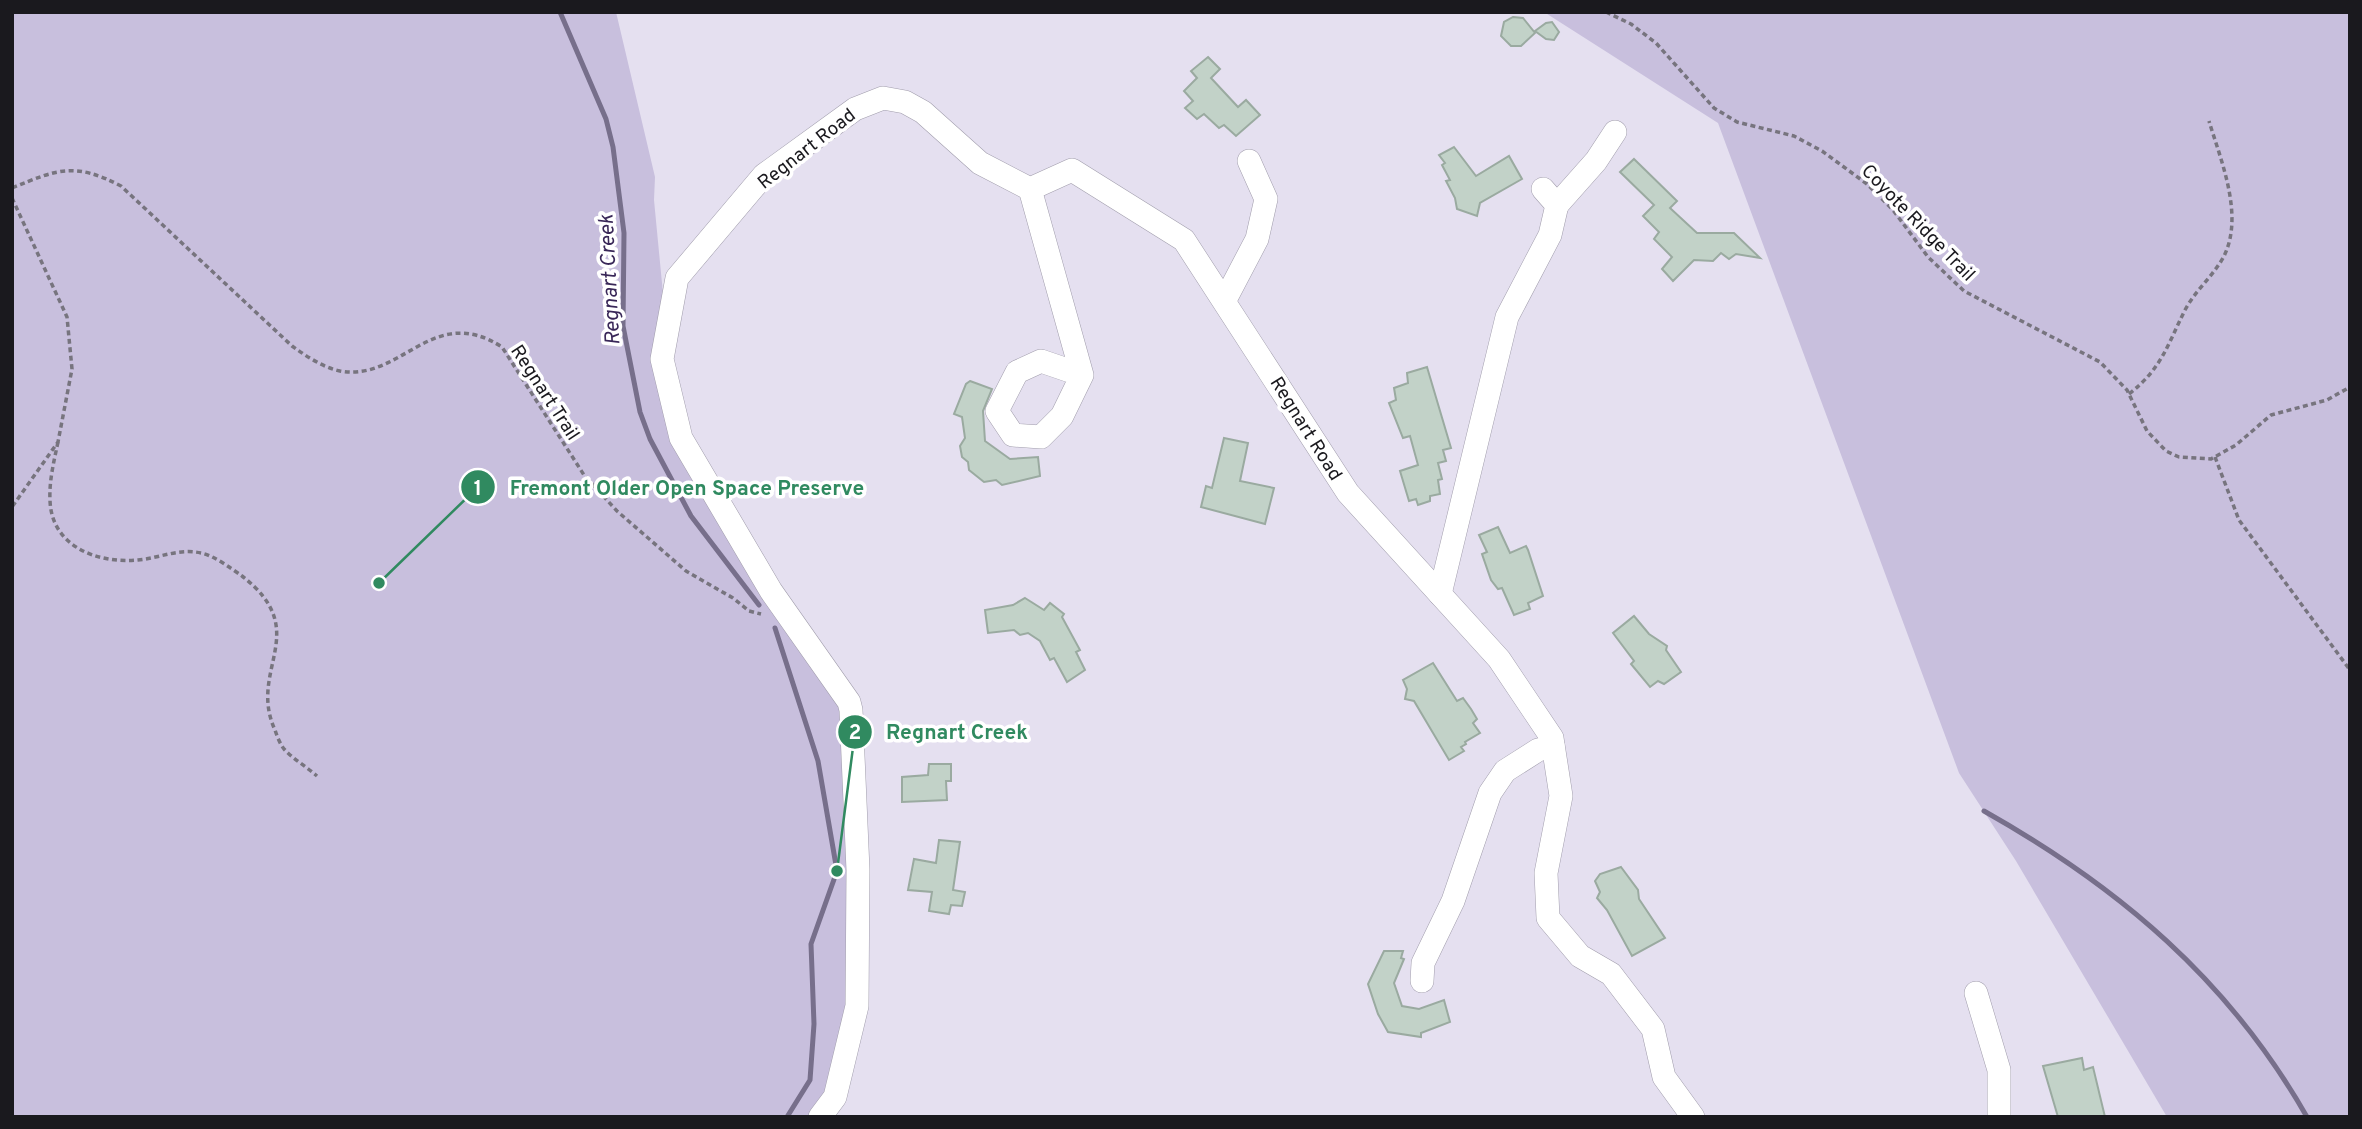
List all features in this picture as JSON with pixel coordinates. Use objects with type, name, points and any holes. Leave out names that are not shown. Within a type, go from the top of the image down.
[{"type":"street","name":"Regnart Road","points":[[820,1117],[835,1097],[857,1006],[858,870],[851,710],[849,702],[771,591],[681,438],[662,359],[677,278],[764,175],[855,109],[883,98],[905,102],[923,112],[981,163],[1030,189],[1072,170],[1184,240],[1226,300],[1348,493],[1499,659],[1552,738],[1561,796],[1546,873],[1548,918],[1580,956],[1611,974],[1653,1029],[1664,1077],[1693,1117]]},
{"type":"street","points":[[1440,594],[1507,317],[1550,235],[1550,197],[1596,161],[1615,132]]},
{"type":"street","points":[[1226,300],[1257,239],[1266,199],[1249,161]]},
{"type":"street","points":[[1030,189],[1082,375]]},
{"type":"street","points":[[1422,981],[1423,963],[1453,901],[1490,793],[1505,771],[1538,750],[1553,746]]},
{"type":"street","points":[[1976,993],[1999,1070],[1999,1117]]},
{"type":"path","name":"Coyote Ridge Trail","points":[[1606,12],[1631,24],[1656,43],[1714,108],[1737,122],[1794,136],[1844,166],[1894,210],[1928,257],[1964,291],[1999,312],[2091,355],[2129,394],[2147,431],[2166,450],[2192,460],[2216,457]]},
{"type":"path","points":[[2129,394],[2159,365],[2190,301],[2216,269],[2228,246],[2232,226],[2229,199],[2209,121]]},
{"type":"path","name":"Regnart Trail","points":[[12,188],[50,172],[71,169],[94,172],[121,186],[292,346],[316,362],[340,371],[370,368],[431,340],[461,331],[484,336],[502,347],[546,411],[584,475],[617,511],[686,571],[733,598],[749,611],[770,616]]},
{"type":"path","points":[[12,198],[67,317],[72,369],[50,501],[57,528],[69,545],[96,557],[137,560],[179,551],[203,553],[242,576],[269,601],[277,625],[276,655],[266,690],[268,715],[283,748],[317,776]]},
{"type":"path","points":[[2350,387],[2327,400],[2271,415],[2236,445],[2216,457],[2239,520],[2350,670]]},
{"type":"path","points":[[12,507],[58,442]]},
{"type":"path","points":[[12,678],[12,699]]},
{"type":"shaded area","points":[[12,12],[616,12],[655,177],[654,200],[669,356],[685,436],[858,722],[863,1003],[827,1117],[12,1117]]},
{"type":"shaded area","points":[[1544,12],[2350,12],[2350,1117],[2167,1117],[2016,861],[1959,773],[1718,123]]},
{"type":"building","points":[[1513,17],[1523,18],[1535,33],[1521,46],[1511,46],[1501,36],[1504,22]]},
{"type":"building","points":[[1552,22],[1559,32],[1554,40],[1546,39],[1535,31],[1546,23]]},
{"type":"building","points":[[1208,57],[1220,69],[1211,78],[1238,107],[1246,100],[1260,115],[1236,136],[1224,125],[1219,128],[1204,114],[1197,119],[1185,108],[1193,101],[1184,91],[1197,78],[1191,71]]},
{"type":"building","points":[[1454,147],[1476,176],[1509,156],[1522,179],[1480,203],[1477,216],[1457,209],[1455,198],[1446,181],[1450,180],[1442,165],[1445,163],[1439,155]]},
{"type":"building","points":[[1634,159],[1677,201],[1670,208],[1697,233],[1734,233],[1760,258],[1736,254],[1729,259],[1721,253],[1713,261],[1694,260],[1673,281],[1662,269],[1672,257],[1654,239],[1659,232],[1643,216],[1654,205],[1620,172]]},
{"type":"building","points":[[1427,367],[1451,448],[1443,450],[1446,461],[1438,463],[1442,479],[1438,480],[1440,494],[1430,496],[1430,501],[1418,505],[1416,499],[1409,501],[1400,471],[1418,465],[1410,436],[1403,438],[1389,403],[1396,400],[1394,388],[1408,383],[1407,373]]},
{"type":"building","points":[[970,381],[992,389],[983,411],[985,441],[1010,459],[1038,457],[1040,476],[1002,485],[996,480],[984,482],[969,470],[960,446],[965,438],[962,417],[954,414],[966,384]]},
{"type":"building","points":[[1224,438],[1248,443],[1240,481],[1274,488],[1265,524],[1201,507],[1206,486],[1212,488]]},
{"type":"building","points":[[1498,527],[1510,553],[1526,546],[1543,596],[1528,603],[1530,609],[1514,615],[1502,588],[1498,589],[1491,580],[1482,554],[1487,552],[1479,535]]},
{"type":"building","points":[[1025,598],[1044,610],[1050,603],[1064,614],[1062,617],[1080,650],[1076,652],[1085,670],[1067,682],[1054,658],[1050,660],[1040,641],[1028,633],[1020,635],[1014,630],[988,633],[985,610],[1013,605]]},
{"type":"building","points":[[1634,616],[1649,634],[1667,646],[1666,650],[1681,672],[1664,684],[1658,681],[1650,687],[1631,664],[1634,661],[1613,633]]},
{"type":"building","points":[[1433,663],[1457,701],[1463,698],[1471,709],[1477,719],[1473,723],[1480,733],[1465,742],[1461,747],[1464,751],[1449,760],[1414,701],[1405,699],[1407,689],[1403,680]]},
{"type":"building","points":[[929,764],[951,764],[951,781],[946,781],[947,800],[902,802],[902,777],[928,775]]},
{"type":"building","points":[[939,840],[960,842],[953,890],[965,892],[962,906],[951,905],[949,914],[929,911],[932,892],[908,890],[914,859],[936,863]]},
{"type":"building","points":[[1621,867],[1638,890],[1639,899],[1665,938],[1632,956],[1607,910],[1597,898],[1600,892],[1595,881],[1600,874]]},
{"type":"building","points":[[1384,951],[1403,951],[1401,958],[1404,959],[1394,983],[1402,1006],[1419,1009],[1444,1000],[1450,1022],[1421,1033],[1421,1037],[1388,1032],[1378,1014],[1368,984]]},
{"type":"building","points":[[2082,1058],[2084,1070],[2093,1067],[2105,1117],[2058,1117],[2043,1066]]},
{"type":"waterway","name":"Regnart Creek","points":[[560,12],[606,119],[613,147],[624,233],[623,326],[640,412],[650,439],[691,516],[759,605]]},
{"type":"waterway","name":"Regnart Creek","points":[[775,628],[818,761],[837,871],[811,944],[814,1024],[810,1080],[787,1117]]},
{"type":"waterway","points":[[1984,811],[2080,872],[2125,905],[2167,941],[2243,1022],[2307,1117]]},
{"type":"place","name":"Fremont Older Open Space Preserve","points":[[379,583]]},
{"type":"place","name":"Regnart Creek","points":[[837,871]]}]
